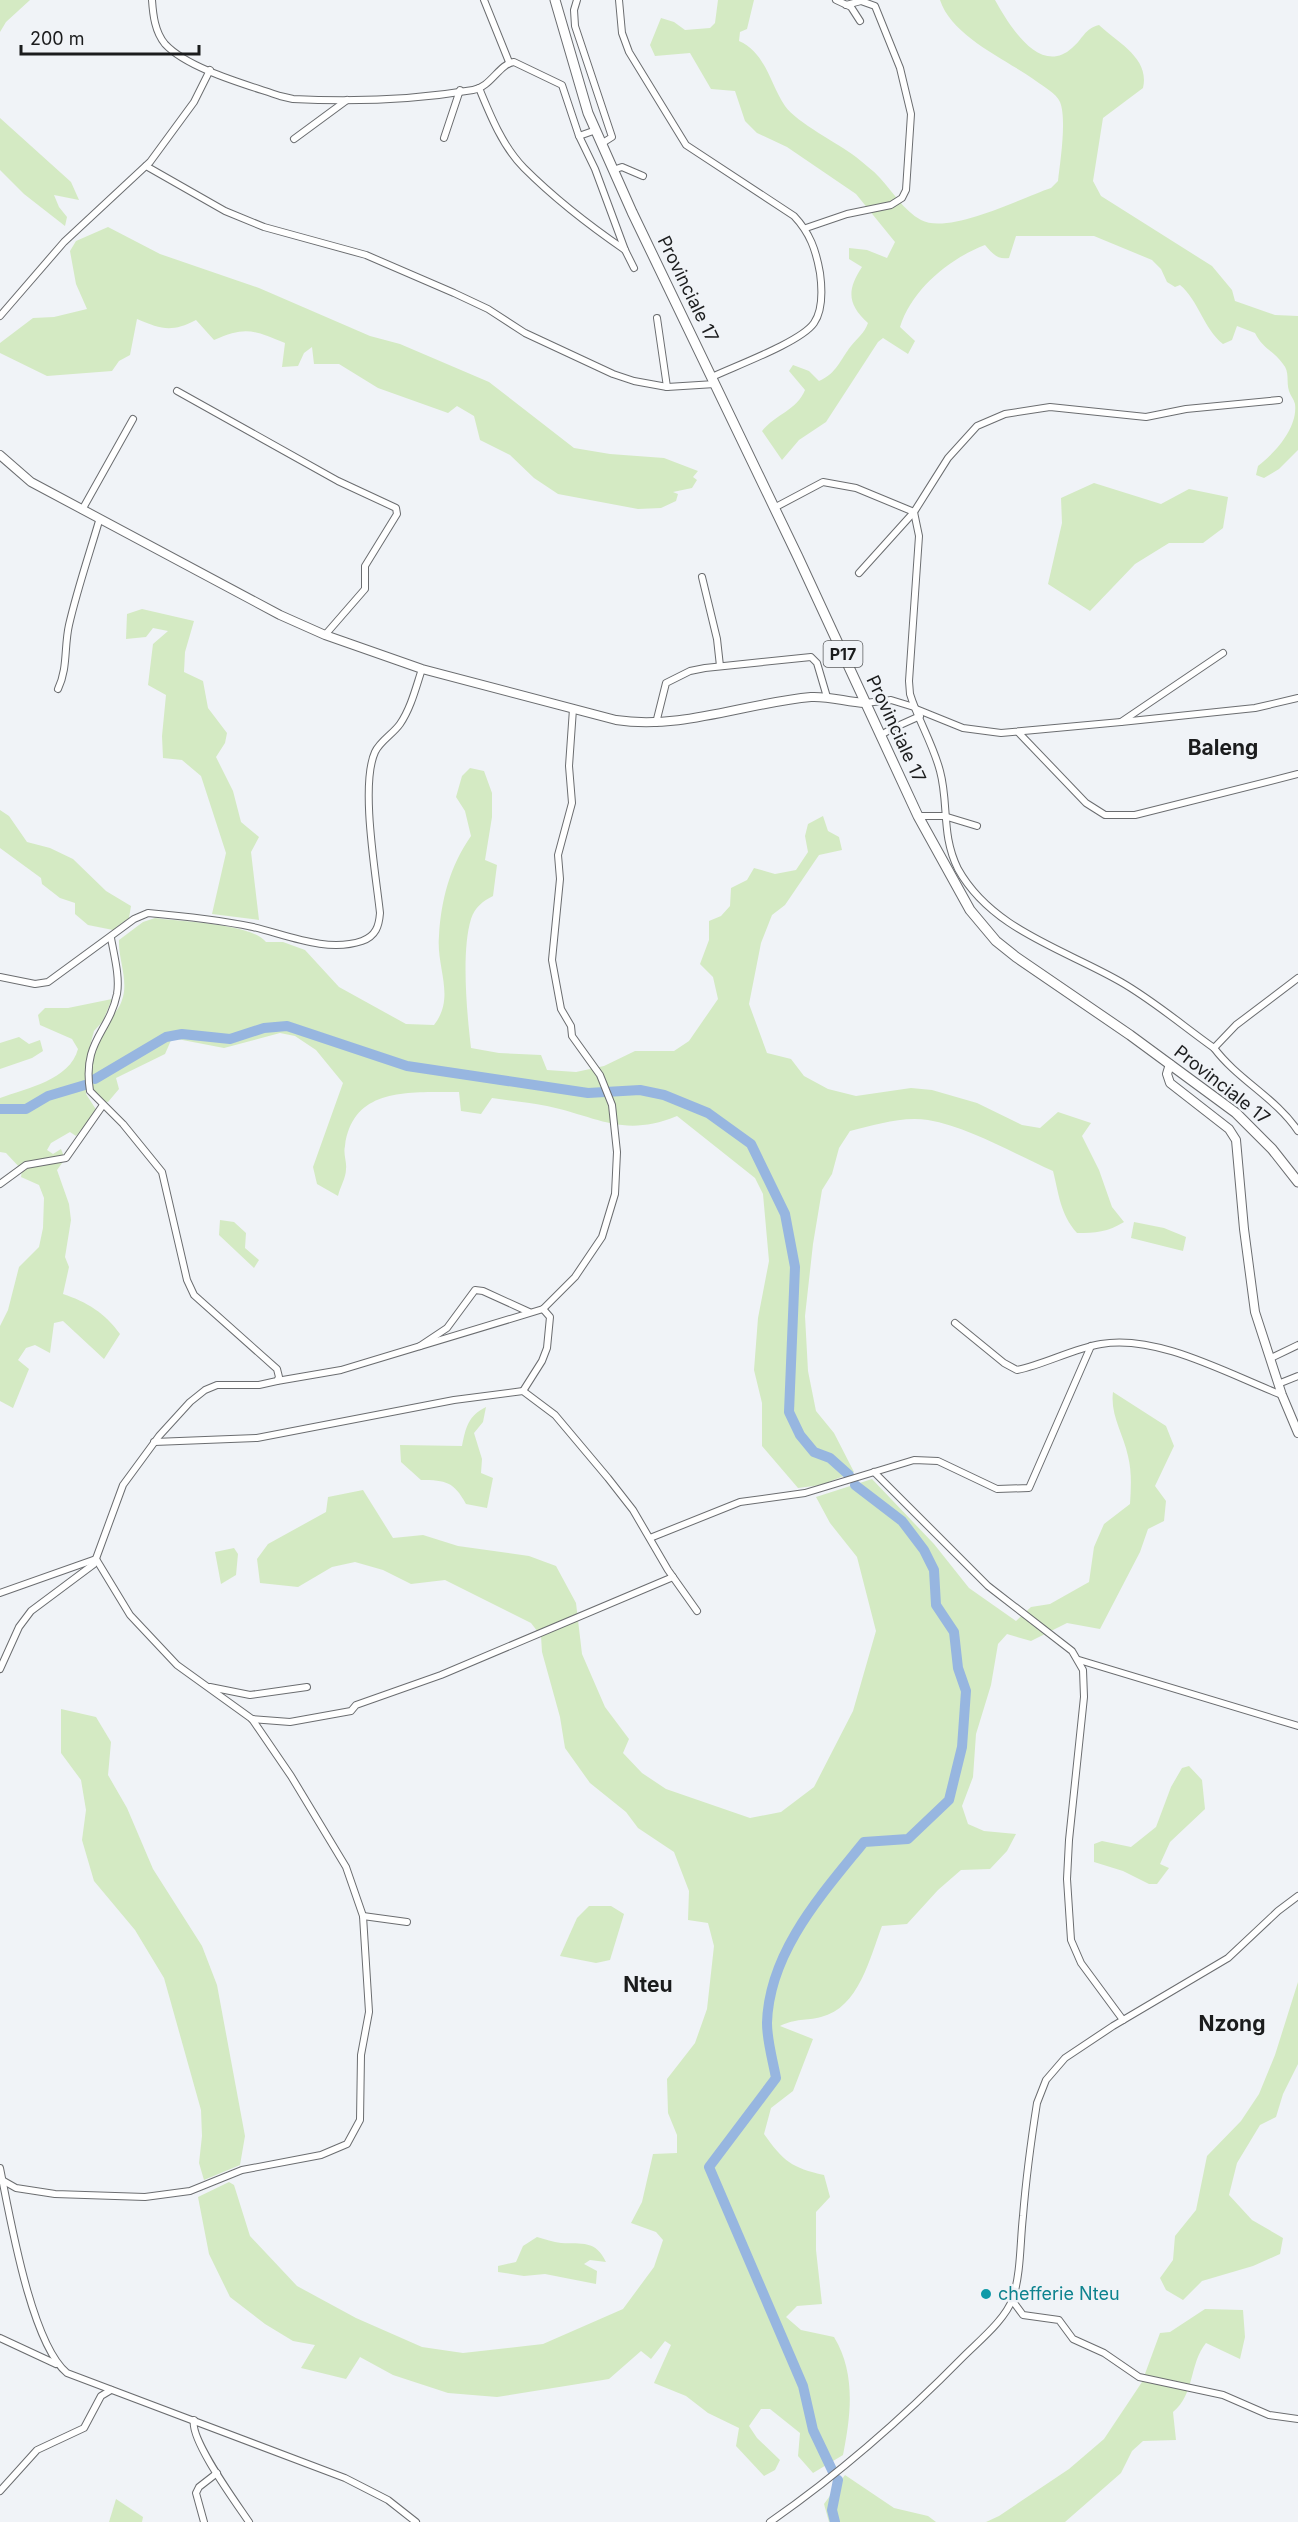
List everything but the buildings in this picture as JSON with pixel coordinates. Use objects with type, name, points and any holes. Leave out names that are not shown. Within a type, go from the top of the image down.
[{"type":"main road","name":"Provinciale 17","points":[[555,0],[577,77],[601,144],[918,816],[970,910],[996,941],[1036,973],[1170,1064],[1236,1113],[1261,1136],[1298,1182]]},
{"type":"street","points":[[152,0],[154,22],[164,43],[175,52],[210,70],[293,99],[404,99],[480,88],[490,82],[509,62]]},
{"type":"street","points":[[484,0],[509,62]]},
{"type":"street","points":[[577,0],[573,18],[612,137],[601,144]]},
{"type":"street","points":[[146,166],[225,211],[264,227],[366,255],[488,309],[525,333],[582,361],[634,381],[667,387],[713,381],[784,343],[813,324],[818,315],[821,281],[813,241],[806,228],[775,203],[686,146],[629,52],[622,33],[619,0]]},
{"type":"street","points":[[836,0],[846,5],[860,21]]},
{"type":"street","points":[[806,228],[847,214],[891,205],[902,198],[906,190],[911,114],[900,68],[875,6],[861,1],[846,5]]},
{"type":"street","points":[[509,62],[520,63],[562,85],[579,136],[595,169],[634,268]]},
{"type":"street","points":[[0,316],[64,242],[146,166],[194,102],[210,70]]},
{"type":"street","points":[[577,77],[589,70]]},
{"type":"street","points":[[480,88],[488,110],[509,148],[524,168],[595,229],[625,250]]},
{"type":"street","points":[[444,138],[460,90]]},
{"type":"street","points":[[294,139],[347,100]]},
{"type":"street","points":[[579,136],[596,130]]},
{"type":"street","points":[[613,170],[622,167],[643,176]]},
{"type":"street","points":[[657,318],[667,387]]},
{"type":"street","points":[[177,391],[338,480],[396,508],[397,514],[365,566],[365,589],[325,635]]},
{"type":"street","points":[[859,573],[914,512],[948,458],[976,426],[1005,414],[1050,407],[1146,417],[1186,409],[1279,400]]},
{"type":"street","points":[[82,510],[133,418]]},
{"type":"street","points":[[0,455],[31,482],[99,521],[280,615],[325,635],[422,669],[616,720],[656,723],[794,699],[827,697],[865,703],[891,700],[963,728],[1018,732],[1255,708],[1298,698]]},
{"type":"street","points":[[774,508],[823,482],[856,488],[914,512]]},
{"type":"street","points":[[914,512],[919,536],[909,681],[917,710],[941,773],[944,816],[951,852],[964,879],[977,896],[1041,944],[1122,982],[1214,1048],[1224,1061],[1283,1111],[1298,1131]]},
{"type":"street","points":[[58,689],[65,666],[68,627],[99,521]]},
{"type":"street","points":[[702,577],[717,639],[720,666]]},
{"type":"street","points":[[1120,722],[1222,653]]},
{"type":"street","points":[[656,723],[663,688],[670,679],[690,671],[720,666],[811,657],[817,663],[827,697]]},
{"type":"street","points":[[0,977],[35,984],[48,982],[134,919],[148,913],[244,926],[332,945],[348,945],[371,937],[377,930],[381,913],[370,818],[372,763],[378,747],[398,727],[407,711],[422,669]]},
{"type":"street","points":[[0,1669],[19,1627],[31,1611],[86,1572],[96,1559],[123,1485],[154,1442],[190,1402],[210,1387],[266,1385],[341,1370],[543,1309],[575,1277],[595,1250],[612,1209],[616,1178],[612,1105],[600,1075],[572,1036],[571,1026],[561,1009],[552,960],[560,879],[558,855],[572,802],[569,766],[573,709]]},
{"type":"street","points":[[881,735],[917,710]]},
{"type":"street","points":[[1018,732],[1086,803],[1105,815],[1135,815],[1298,774]]},
{"type":"street","points":[[918,816],[944,816],[976,826]]},
{"type":"street","points":[[111,938],[117,995],[94,1041],[88,1068],[90,1091],[123,1124],[162,1172],[187,1280],[194,1295],[277,1369],[279,1377],[277,1381]]},
{"type":"street","points":[[1214,1048],[1236,1025],[1298,978]]},
{"type":"street","points":[[1170,1064],[1167,1074],[1170,1083],[1229,1129],[1236,1140],[1251,1293],[1278,1384],[1298,1433]]},
{"type":"street","points":[[0,1184],[26,1165],[66,1158],[103,1105]]},
{"type":"street","points":[[417,1348],[447,1328],[475,1290],[483,1291],[529,1312]]},
{"type":"street","points":[[523,1391],[546,1348],[550,1317],[543,1309]]},
{"type":"street","points":[[955,1323],[1004,1363],[1017,1370],[1091,1346],[1114,1342],[1138,1343],[1176,1353],[1282,1395]]},
{"type":"street","points":[[1271,1359],[1298,1345]]},
{"type":"street","points":[[650,1538],[740,1502],[805,1493],[914,1460],[929,1460],[947,1465],[998,1489],[1029,1488],[1091,1346]]},
{"type":"street","points":[[1278,1384],[1298,1376]]},
{"type":"street","points":[[154,1442],[257,1438],[454,1400],[523,1391],[548,1410],[572,1435],[627,1502],[673,1577],[697,1611]]},
{"type":"street","points":[[874,1472],[988,1586],[1064,1644],[1079,1660],[1298,1726]]},
{"type":"street","points":[[0,1593],[96,1559]]},
{"type":"street","points":[[2,2180],[16,2188],[38,2192],[145,2197],[190,2191],[242,2170],[321,2155],[347,2144],[357,2130],[362,2110],[361,2055],[369,2012],[363,1916],[356,1891],[341,1859],[291,1776],[252,1719],[177,1665],[130,1615],[96,1559]]},
{"type":"street","points":[[252,1719],[290,1722],[351,1711],[356,1706],[441,1675],[673,1577]]},
{"type":"street","points":[[1079,1660],[1084,1682],[1084,1697],[1069,1840],[1067,1879],[1071,1941],[1081,1964],[1124,2020]]},
{"type":"street","points":[[206,1686],[250,1695],[307,1687]]},
{"type":"street","points":[[770,2522],[821,2487],[874,2443],[986,2334],[1012,2300],[1017,2276],[1029,2155],[1040,2091],[1054,2069],[1065,2058],[1124,2020],[1228,1958],[1278,1911],[1298,1896]]},
{"type":"street","points":[[363,1916],[407,1922]]},
{"type":"street","points":[[0,2168],[11,2227],[41,2334],[56,2364]]},
{"type":"street","points":[[1012,2300],[1023,2315],[1059,2320],[1073,2338],[1104,2353],[1139,2378],[1223,2395],[1269,2415],[1298,2419]]},
{"type":"street","points":[[0,2338],[56,2364],[67,2373],[366,2488],[388,2500],[416,2522]]},
{"type":"street","points":[[0,2491],[38,2450],[84,2428],[101,2396],[111,2390]]},
{"type":"street","points":[[194,2420],[194,2430],[217,2473],[249,2522]]},
{"type":"street","points":[[204,2522],[196,2493],[199,2487],[217,2473]]},
{"type":"green space","points":[[0,0],[30,0],[6,22],[0,32]]},
{"type":"green space","points":[[718,0],[754,0],[747,29],[740,32],[739,41],[748,46],[761,61],[785,106],[799,119],[848,151],[871,170],[915,216],[933,223],[949,223],[967,219],[1051,188],[1058,181],[1063,130],[1062,110],[1056,96],[968,36],[946,13],[940,0],[995,0],[1017,34],[1037,52],[1048,56],[1060,55],[1072,48],[1087,32],[1099,25],[1131,52],[1142,68],[1144,77],[1143,88],[1103,118],[1093,181],[1101,196],[1212,266],[1232,290],[1235,301],[1275,315],[1298,316],[1298,450],[1279,469],[1264,478],[1256,475],[1258,466],[1278,447],[1289,431],[1295,413],[1295,404],[1289,391],[1285,367],[1261,343],[1255,333],[1237,326],[1232,340],[1223,344],[1216,338],[1186,291],[1180,285],[1175,287],[1167,282],[1161,269],[1152,260],[1094,236],[1016,236],[1009,258],[998,257],[985,245],[958,258],[933,277],[913,300],[900,327],[915,341],[908,354],[883,338],[878,342],[826,422],[799,440],[782,460],[762,431],[792,407],[805,390],[789,371],[793,365],[809,371],[819,381],[825,378],[838,366],[868,323],[853,303],[852,290],[862,267],[849,259],[849,248],[867,250],[887,258],[895,242],[856,194],[787,147],[757,133],[745,121],[735,91],[711,89],[690,53],[655,56],[650,45],[661,18],[674,22],[685,30],[710,28],[715,23]]},
{"type":"green space","points":[[0,118],[71,182],[79,200],[54,195],[59,207],[67,217],[65,226],[24,194],[0,170]]},
{"type":"green space","points":[[108,227],[160,254],[259,288],[370,336],[400,344],[489,382],[574,448],[610,454],[664,458],[698,471],[693,477],[697,480],[692,488],[673,492],[678,494],[676,501],[661,508],[638,509],[558,494],[534,478],[510,455],[480,440],[474,416],[457,406],[448,413],[378,388],[339,364],[314,364],[312,347],[304,353],[298,366],[282,367],[285,343],[250,331],[234,333],[214,340],[196,320],[180,327],[166,328],[137,319],[130,355],[119,361],[112,371],[47,376],[0,353],[0,343],[33,318],[54,317],[87,309],[76,284],[70,251],[76,241]]},
{"type":"green space","points":[[1094,483],[1161,504],[1189,489],[1228,497],[1223,528],[1203,543],[1169,543],[1135,564],[1090,611],[1048,584],[1062,523],[1061,498]]},
{"type":"green space","points":[[142,609],[194,621],[185,652],[184,672],[203,681],[208,708],[227,733],[225,743],[216,757],[233,791],[241,822],[259,837],[251,852],[259,920],[212,914],[226,853],[201,776],[182,760],[163,758],[162,736],[166,695],[148,685],[153,644],[168,631],[153,628],[146,637],[126,639],[127,614]]},
{"type":"green space","points":[[470,768],[484,771],[492,793],[492,817],[485,860],[497,865],[493,896],[477,908],[471,919],[468,933],[466,983],[471,1048],[499,1053],[541,1055],[547,1070],[576,1072],[604,1066],[635,1051],[674,1051],[689,1041],[718,999],[713,977],[700,964],[709,940],[709,921],[721,916],[730,906],[731,888],[747,880],[754,868],[775,874],[796,870],[808,852],[805,836],[808,824],[823,816],[828,831],[839,837],[842,850],[819,855],[785,905],[772,915],[761,943],[749,1004],[767,1053],[791,1059],[804,1076],[828,1089],[856,1096],[911,1088],[932,1090],[977,1103],[1022,1125],[1040,1128],[1058,1112],[1091,1123],[1082,1136],[1099,1170],[1112,1207],[1124,1222],[1107,1230],[1084,1233],[1077,1233],[1067,1219],[1053,1171],[975,1135],[944,1124],[918,1119],[889,1122],[850,1131],[839,1148],[832,1174],[822,1190],[805,1316],[808,1371],[816,1411],[834,1433],[854,1472],[821,1485],[798,1488],[762,1446],[762,1403],[754,1370],[758,1318],[769,1261],[763,1194],[755,1178],[677,1116],[641,1125],[626,1125],[533,1103],[492,1098],[481,1114],[461,1111],[459,1092],[405,1093],[388,1096],[372,1102],[360,1112],[350,1126],[345,1149],[346,1172],[338,1196],[317,1184],[313,1167],[343,1083],[316,1050],[295,1036],[280,1033],[224,1048],[172,1038],[165,1054],[116,1078],[119,1089],[108,1102],[101,1101],[92,1091],[91,1072],[94,1054],[124,993],[119,940],[143,922],[155,918],[231,927],[258,936],[266,942],[283,942],[305,950],[339,987],[406,1024],[434,1025],[444,1004],[444,982],[439,948],[442,909],[452,871],[471,836],[465,811],[456,797],[462,776]]},
{"type":"green space","points":[[0,810],[9,816],[27,842],[50,848],[73,859],[106,891],[131,906],[129,918],[113,930],[88,925],[75,914],[75,903],[60,898],[42,884],[41,878],[0,848]]},
{"type":"green space","points":[[112,999],[103,1021],[94,1031],[86,1061],[86,1094],[97,1111],[76,1136],[70,1132],[51,1143],[47,1150],[53,1154],[61,1149],[65,1159],[57,1170],[69,1204],[71,1220],[65,1257],[69,1267],[63,1294],[95,1309],[120,1334],[104,1359],[63,1321],[54,1323],[50,1353],[35,1345],[26,1348],[18,1360],[29,1369],[13,1408],[0,1401],[0,1326],[8,1310],[19,1267],[39,1247],[43,1228],[44,1198],[39,1185],[21,1177],[22,1170],[6,1153],[0,1152],[0,1098],[46,1081],[66,1068],[73,1060],[78,1049],[72,1039],[40,1025],[38,1015],[45,1008],[68,1008]]},
{"type":"green space","points":[[19,1037],[29,1044],[40,1040],[43,1051],[32,1058],[0,1069],[0,1043]]},
{"type":"green space","points":[[220,1220],[234,1222],[246,1233],[245,1248],[259,1260],[254,1268],[219,1235]]},
{"type":"green space","points":[[1134,1222],[1164,1228],[1186,1237],[1183,1251],[1131,1238]]},
{"type":"green space","points":[[1113,1392],[1166,1426],[1174,1446],[1155,1486],[1166,1501],[1164,1521],[1148,1529],[1140,1552],[1100,1629],[1067,1623],[1031,1641],[1007,1634],[998,1644],[991,1685],[976,1734],[973,1777],[962,1806],[968,1824],[984,1831],[1016,1834],[1007,1851],[990,1869],[961,1870],[938,1890],[907,1924],[882,1926],[861,1980],[845,2003],[834,2012],[780,2026],[813,2039],[793,2091],[771,2108],[764,2134],[789,2162],[824,2175],[830,2197],[816,2212],[816,2250],[822,2304],[797,2306],[786,2317],[801,2330],[834,2337],[841,2351],[846,2365],[850,2394],[843,2455],[813,2473],[798,2456],[800,2433],[770,2409],[761,2409],[749,2426],[757,2438],[780,2460],[775,2470],[764,2476],[736,2446],[739,2428],[708,2413],[686,2396],[654,2383],[671,2345],[665,2341],[651,2359],[641,2351],[609,2379],[497,2397],[448,2393],[393,2375],[360,2357],[346,2379],[301,2368],[315,2345],[293,2341],[265,2324],[230,2297],[209,2254],[198,2197],[229,2182],[234,2185],[250,2236],[297,2286],[356,2318],[422,2347],[463,2353],[543,2344],[623,2309],[654,2267],[663,2240],[656,2232],[631,2223],[642,2202],[653,2154],[677,2153],[677,2135],[668,2113],[667,2079],[695,2043],[707,2009],[714,1946],[708,1923],[688,1920],[689,1891],[674,1852],[638,1828],[626,1812],[590,1783],[565,1748],[560,1717],[542,1652],[541,1636],[531,1623],[445,1580],[411,1584],[383,1570],[355,1562],[332,1567],[298,1587],[260,1583],[257,1559],[268,1544],[326,1512],[328,1497],[363,1490],[393,1538],[423,1535],[458,1546],[529,1556],[556,1566],[576,1603],[582,1654],[605,1707],[629,1739],[623,1753],[642,1773],[666,1789],[750,1818],[781,1812],[814,1787],[853,1711],[876,1631],[857,1557],[830,1523],[816,1497],[872,1479],[934,1544],[969,1588],[1016,1621],[1031,1607],[1050,1604],[1089,1582],[1094,1547],[1104,1524],[1130,1504],[1129,1462],[1113,1408]]},
{"type":"green space","points":[[486,1407],[483,1422],[474,1433],[482,1459],[481,1473],[493,1478],[487,1508],[466,1504],[457,1491],[448,1484],[421,1480],[401,1462],[400,1445],[462,1446],[472,1418]]},
{"type":"green space","points":[[234,1548],[238,1554],[236,1575],[221,1584],[215,1552]]},
{"type":"green space","points":[[61,1709],[96,1717],[111,1742],[108,1775],[127,1808],[153,1869],[202,1946],[217,1985],[245,2136],[240,2165],[204,2180],[199,2163],[202,2136],[201,2110],[164,1978],[135,1930],[94,1881],[82,1840],[86,1810],[81,1780],[61,1753]]},
{"type":"green space","points":[[1189,1766],[1202,1780],[1205,1809],[1170,1842],[1160,1864],[1169,1868],[1157,1884],[1149,1884],[1123,1871],[1094,1862],[1094,1844],[1102,1841],[1131,1847],[1156,1827],[1171,1787],[1182,1768]]},
{"type":"green space","points":[[589,1906],[611,1906],[624,1914],[610,1960],[596,1963],[560,1956],[577,1918]]},
{"type":"green space","points":[[1298,1982],[1298,2064],[1283,2094],[1276,2117],[1260,2125],[1237,2163],[1229,2195],[1252,2220],[1283,2238],[1280,2254],[1253,2266],[1202,2281],[1183,2300],[1166,2290],[1160,2278],[1173,2260],[1175,2236],[1196,2210],[1207,2156],[1241,2121],[1259,2094],[1275,2055]]},
{"type":"green space","points":[[537,2237],[561,2243],[588,2245],[598,2250],[606,2262],[590,2260],[584,2264],[597,2271],[596,2284],[545,2274],[524,2276],[498,2272],[498,2266],[516,2262],[523,2246]]},
{"type":"green space","points":[[1205,2309],[1243,2310],[1245,2337],[1240,2359],[1206,2343],[1197,2360],[1185,2397],[1173,2412],[1176,2440],[1143,2441],[1132,2451],[1121,2473],[1065,2522],[986,2522],[999,2516],[1069,2469],[1104,2439],[1142,2382],[1160,2333],[1170,2332]]},
{"type":"green space","points":[[845,2475],[894,2508],[928,2516],[936,2522],[829,2522],[824,2504]]},
{"type":"green space","points":[[116,2499],[143,2517],[142,2522],[109,2522]]},
{"type":"waterway","points":[[95,1079],[166,1037],[182,1034],[230,1039],[264,1028],[287,1026],[407,1066],[588,1093],[640,1090],[664,1095],[708,1113],[751,1144],[785,1214],[795,1267],[789,1412],[800,1435],[814,1452],[830,1458],[849,1475]]},
{"type":"waterway","points":[[0,1109],[26,1109],[48,1096],[85,1085]]},
{"type":"waterway","points":[[833,2472],[813,2430],[803,2386],[709,2167],[776,2078],[767,2023],[770,1997],[787,1948],[815,1903],[864,1842],[908,1839],[949,1800],[962,1747],[966,1691],[958,1668],[954,1632],[936,1605],[934,1570],[924,1550],[902,1521],[855,1485]]},
{"type":"waterway","points":[[835,2522],[832,2510],[838,2480]]},
{"type":"place","name":"chefferie Nteu","points":[[986,2294]]},
{"type":"district","name":"Baleng","points":[[1223,748]]},
{"type":"district","name":"Nteu","points":[[648,1985]]},
{"type":"district","name":"Nzong","points":[[1232,2024]]}]
